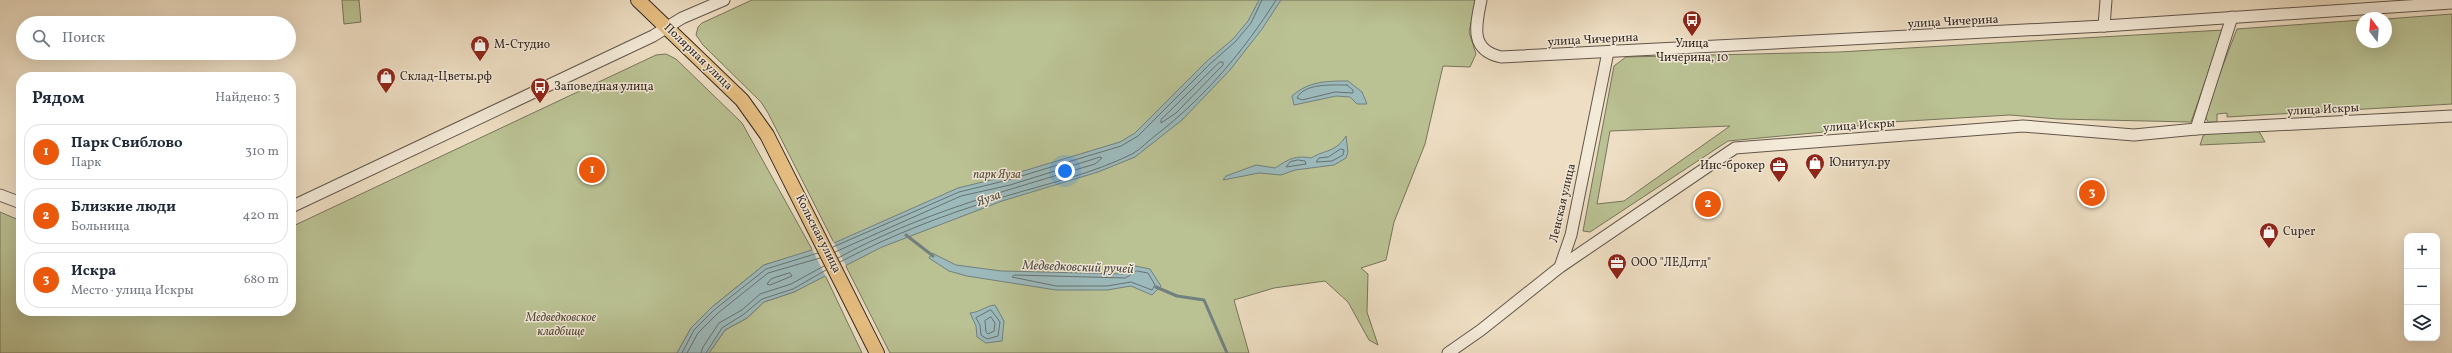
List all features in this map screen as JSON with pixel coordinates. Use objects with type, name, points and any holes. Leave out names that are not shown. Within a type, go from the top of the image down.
[{"type":"main road","name":"Полярная улица","points":[[638,0],[742,100],[755,118]]},
{"type":"main road","name":"Кольская улица","points":[[755,118],[767,135],[877,353]]},
{"type":"street","points":[[296,205],[646,40],[724,0]]},
{"type":"street","name":"улица Чичерина","points":[[1481,0],[1476,33],[1484,50],[1492,55],[1501,57],[2104,26],[2452,2]]},
{"type":"street","points":[[2104,26],[2106,0]]},
{"type":"street","points":[[2196,130],[2232,17]]},
{"type":"street","name":"Ленская улица","points":[[1560,266],[1571,235],[1608,52]]},
{"type":"street","name":"улица Искры","points":[[1560,266],[1736,148],[2023,126],[2134,135],[2196,130],[2452,116]]},
{"type":"street","points":[[0,195],[16,201]]},
{"type":"street","points":[[1448,353],[1481,330],[1560,266]]},
{"type":"green space","points":[[342,0],[359,0],[361,22],[344,24]]},
{"type":"green space","name":"парк Яуза","points":[[752,0],[1476,0],[1469,32],[1476,54],[1470,67],[1443,66],[1425,144],[1394,222],[1386,260],[1361,268],[1368,274],[1367,312],[1378,345],[1369,340],[1348,302],[1325,281],[1274,288],[1234,300],[1249,353],[890,353],[768,113],[761,102],[703,45],[696,35],[698,27],[702,23]]},
{"type":"green space","points":[[2452,14],[2452,104],[2227,117],[2227,113],[2217,114],[2217,122],[2208,122],[2204,114],[2237,29],[2356,20],[2356,48],[2392,48],[2392,19]]},
{"type":"green space","points":[[2223,30],[2191,122],[2058,119],[2010,115],[1874,123],[1824,132],[1728,141],[1590,232],[1583,231],[1614,66],[1626,57],[1839,52]],"holes":[[[1730,126],[1624,201],[1597,204],[1610,131]]]},
{"type":"green space","name":"Медведковское кладбище","points":[[666,54],[676,59],[742,123],[813,251],[764,265],[712,307],[691,328],[677,353],[0,353],[0,212],[16,219],[16,316],[296,316],[296,225],[656,55]]},
{"type":"green space","points":[[2253,129],[2260,133],[2265,142],[2200,145],[2203,136],[2207,133]]},
{"type":"green space","points":[[825,275],[862,353],[709,353],[725,330],[747,318],[764,302],[794,292]]},
{"type":"water","name":"Яуза","points":[[1259,0],[1281,0],[1262,29],[1230,70],[1182,120],[1135,157],[1098,172],[1002,201],[882,247],[794,292],[764,302],[747,318],[725,330],[709,353],[677,353],[691,328],[712,307],[764,265],[834,243],[958,188],[1007,176],[1120,142],[1135,133],[1207,61],[1233,39],[1248,21]]},
{"type":"water","points":[[1348,81],[1362,92],[1367,104],[1357,104],[1350,97],[1336,96],[1294,105],[1292,96],[1305,87],[1318,83]]},
{"type":"water","points":[[1346,136],[1348,152],[1346,158],[1334,165],[1295,170],[1281,175],[1259,173],[1223,180],[1226,176],[1256,165],[1275,168],[1292,158],[1311,158],[1334,148]]},
{"type":"water","points":[[932,253],[956,265],[1001,271],[1125,274],[1135,266],[1150,269],[1161,286],[1152,295],[1131,286],[1107,290],[1056,290],[967,276],[949,271],[929,258]]},
{"type":"water","points":[[995,305],[1004,321],[1002,341],[986,343],[977,337],[976,326],[970,313]]},
{"type":"pier","points":[[833,241],[846,266],[826,277],[812,249]]},
{"type":"waterway","name":"Медведковский ручей","points":[[906,235],[933,256]]},
{"type":"waterway","name":"Медведковский ручей","points":[[1156,287],[1177,296],[1204,300],[1227,353]]},
{"type":"place","name":"Улица Чичерина, 10","points":[[1692,37]]},
{"type":"place","name":"М-Студио","points":[[480,62]]},
{"type":"place","name":"Склад-Цветы.рф","points":[[386,94]]},
{"type":"place","name":"Заповедная улица","points":[[540,104]]},
{"type":"place","name":"Парк Свиблово","points":[[592,170]]},
{"type":"place","name":"Юнитул.ру","points":[[1815,180]]},
{"type":"place","name":"Инс-брокер","points":[[1779,183]]},
{"type":"place","name":"Искра","points":[[2092,193]]},
{"type":"place","name":"Близкие люди","points":[[1708,204]]},
{"type":"place","name":"Cuper","points":[[2269,249]]},
{"type":"place","name":"ООО \"ЛЕДлтд\"","points":[[1617,280]]}]
